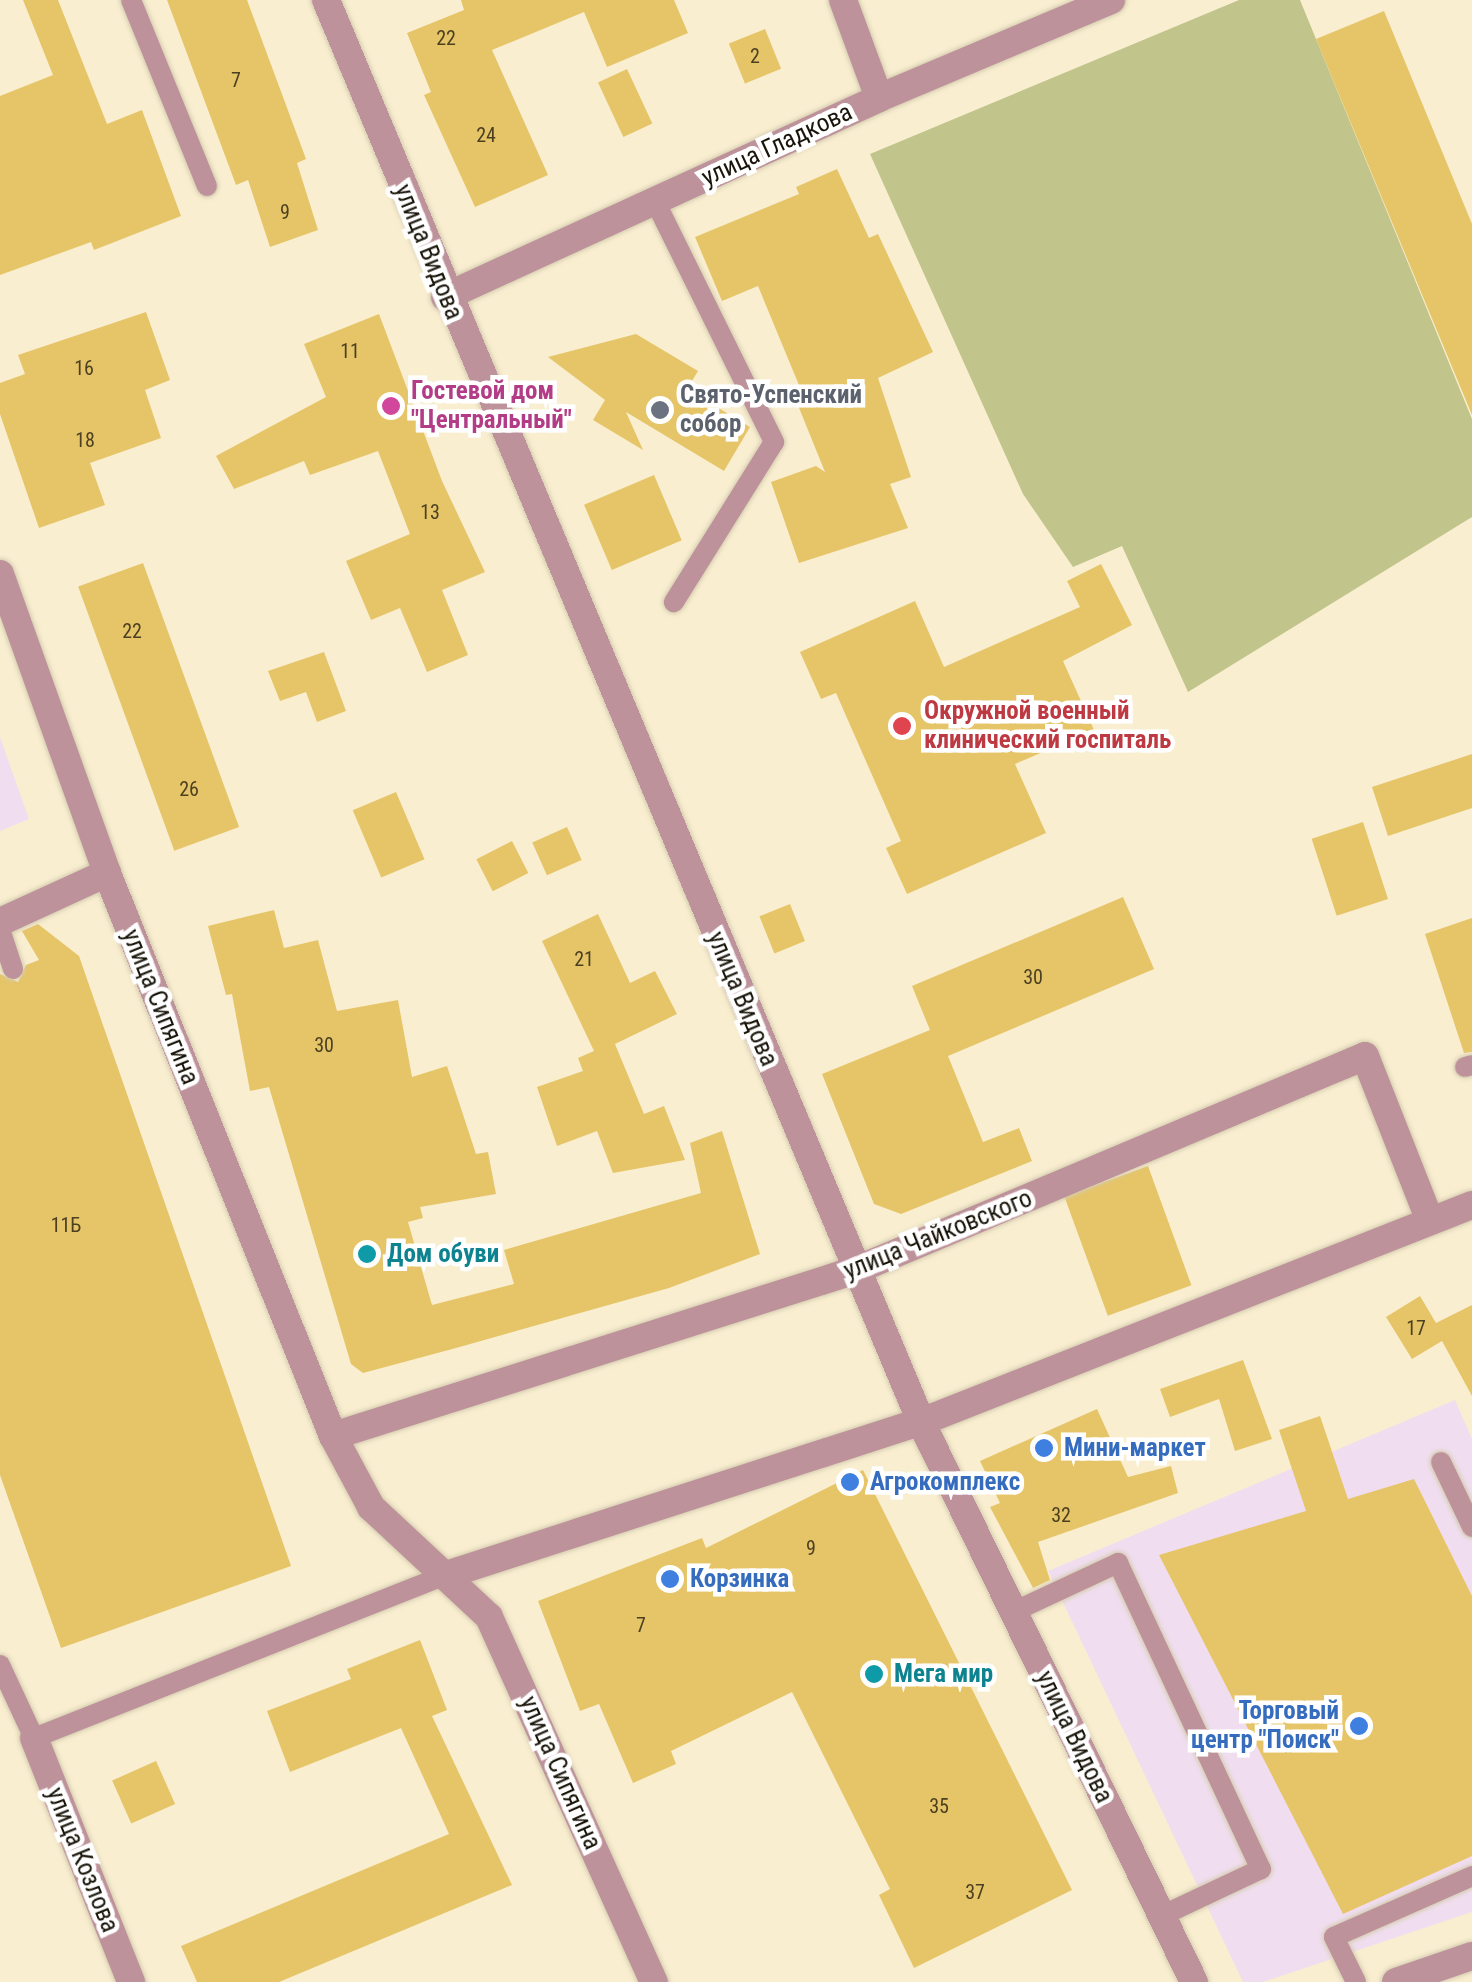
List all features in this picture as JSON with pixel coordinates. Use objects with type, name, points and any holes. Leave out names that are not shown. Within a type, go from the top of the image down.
[{"type":"street","name":"улица Видова","points":[[326,0],[446,297],[921,1422],[1194,1982]]},
{"type":"street","points":[[844,0],[879,98]]},
{"type":"street","name":"улица Гладкова","points":[[446,297],[879,98],[1111,0]]},
{"type":"street","name":"улица Сипягина","points":[[0,574],[107,873],[332,1436],[372,1506],[450,1574],[490,1617],[654,1982]]},
{"type":"street","points":[[0,926],[107,873]]},
{"type":"street","name":"улица Чайковского","points":[[332,1436],[856,1270],[1364,1056],[1430,1221]]},
{"type":"street","points":[[450,1574],[921,1422],[1472,1205]]},
{"type":"street","name":"улица Козлова","points":[[34,1738],[131,1982]]},
{"type":"street","points":[[1396,1982],[1472,1956]]},
{"type":"lane","points":[[131,0],[208,186]]},
{"type":"lane","points":[[655,201],[774,442],[674,602]]},
{"type":"lane","points":[[0,926],[13,970]]},
{"type":"lane","points":[[1441,1462],[1472,1526]]},
{"type":"lane","points":[[1014,1612],[1118,1563],[1261,1870],[1161,1916]]},
{"type":"lane","points":[[0,1665],[34,1738],[450,1574]]},
{"type":"lane","points":[[1356,1982],[1334,1937],[1472,1876]]},
{"type":"shaded area","points":[[0,737],[29,819],[0,831]]},
{"type":"shaded area","points":[[1455,1400],[1472,1439],[1472,1912],[1263,1982],[1243,1982],[1048,1571]]},
{"type":"green space","points":[[1239,0],[1300,0],[1472,419],[1472,517],[1188,692],[1122,546],[1073,567],[1023,494],[870,154]]},
{"type":"building","points":[[23,0],[58,0],[107,124],[142,110],[181,216],[94,250],[91,242],[0,275],[0,96],[53,75]]},
{"type":"building","points":[[167,0],[247,0],[306,159],[297,163],[318,230],[270,247],[248,180],[236,185]]},
{"type":"building","points":[[461,0],[674,0],[688,33],[607,67],[584,12],[492,50],[548,175],[475,207],[424,95],[431,92],[407,33],[464,10]]},
{"type":"building","points":[[1384,11],[1472,224],[1472,415],[1316,39]]},
{"type":"building","points":[[765,29],[781,69],[745,83],[729,44]]},
{"type":"building","points":[[627,69],[652,123],[623,137],[598,83]]},
{"type":"building","points":[[837,169],[869,238],[878,234],[933,352],[878,378],[911,477],[890,484],[908,528],[799,563],[771,482],[816,466],[825,472],[793,393],[801,390],[758,286],[722,301],[695,237],[799,194],[796,187]]},
{"type":"building","points":[[146,312],[170,380],[145,390],[161,438],[90,463],[105,505],[39,528],[0,414],[0,383],[25,374],[18,355]]},
{"type":"building","points":[[379,314],[442,481],[485,572],[442,590],[468,655],[427,672],[400,608],[371,620],[346,561],[410,534],[378,451],[310,475],[304,461],[234,489],[216,456],[326,397],[304,344]]},
{"type":"building","name":"Свято-Успенский собор","points":[[636,334],[698,371],[687,389],[750,427],[724,471],[626,412],[643,450],[593,420],[605,400],[548,357]]},
{"type":"building","points":[[654,475],[682,540],[612,570],[584,505]]},
{"type":"building","points":[[143,563],[239,827],[174,851],[78,587]]},
{"type":"building","points":[[1101,564],[1132,625],[1063,661],[1094,730],[1015,764],[1046,833],[907,894],[886,848],[901,841],[836,693],[821,699],[800,652],[915,601],[944,667],[1080,607],[1067,581]]},
{"type":"building","points":[[324,652],[346,711],[317,722],[306,692],[280,701],[268,671]]},
{"type":"building","points":[[1472,754],[1472,808],[1388,836],[1372,787]]},
{"type":"building","points":[[396,792],[425,859],[381,878],[353,810]]},
{"type":"building","points":[[1363,822],[1388,899],[1337,916],[1312,839]]},
{"type":"building","points":[[567,827],[582,860],[547,875],[532,842]]},
{"type":"building","points":[[512,841],[528,873],[493,891],[476,859]]},
{"type":"building","points":[[1123,897],[1154,969],[948,1056],[983,1142],[1019,1128],[1032,1161],[901,1214],[874,1204],[822,1074],[930,1030],[912,986]]},
{"type":"building","points":[[790,904],[805,941],[774,953],[759,916]]},
{"type":"building","points":[[274,910],[284,948],[318,940],[337,1011],[398,1000],[412,1077],[447,1066],[476,1154],[488,1152],[496,1194],[420,1207],[423,1218],[408,1222],[432,1305],[514,1284],[504,1250],[701,1193],[690,1143],[722,1131],[760,1254],[669,1288],[363,1373],[351,1364],[269,1087],[250,1091],[232,994],[226,995],[208,926]]},
{"type":"building","points":[[598,914],[630,983],[655,971],[677,1014],[615,1044],[644,1114],[664,1106],[685,1160],[613,1173],[597,1131],[557,1146],[537,1087],[583,1071],[578,1058],[594,1051],[542,941]]},
{"type":"building","points":[[1472,918],[1472,1052],[1464,1053],[1425,934]]},
{"type":"building","points":[[38,924],[79,956],[291,1566],[61,1648],[0,1475],[0,974],[18,982],[26,965],[39,960],[22,931]]},
{"type":"building","points":[[1148,1166],[1191,1285],[1108,1316],[1064,1196]]},
{"type":"building","points":[[1420,1296],[1436,1323],[1472,1305],[1472,1396],[1442,1341],[1412,1359],[1386,1317]]},
{"type":"building","points":[[1243,1360],[1272,1439],[1235,1451],[1219,1399],[1170,1417],[1160,1389]]},
{"type":"building","points":[[1097,1409],[1128,1477],[1171,1466],[1178,1493],[1038,1542],[1050,1580],[1033,1588],[990,1507],[1000,1503],[980,1461]]},
{"type":"building","name":"Торговый центр \"Поиск\"","points":[[1320,1416],[1348,1499],[1414,1479],[1472,1596],[1472,1856],[1343,1914],[1159,1555],[1306,1511],[1279,1430]]},
{"type":"building","points":[[863,1470],[1072,1890],[914,1968],[879,1895],[890,1889],[792,1692],[671,1751],[676,1764],[633,1783],[599,1704],[580,1711],[538,1601],[702,1538],[706,1548]]},
{"type":"building","points":[[420,1640],[447,1710],[432,1716],[512,1885],[279,1982],[197,1982],[181,1946],[449,1834],[401,1728],[290,1772],[267,1711],[351,1679],[347,1669]]},
{"type":"building","points":[[156,1761],[175,1804],[131,1823],[112,1781]]},
{"type":"place","name":"Гостевой дом \"Центральный\"","points":[[391,406]]},
{"type":"place","name":"Свято-Успенский собор","points":[[660,410]]},
{"type":"place","name":"Окружной военный клинический госпиталь","points":[[902,726]]},
{"type":"place","name":"Дом обуви","points":[[367,1254]]},
{"type":"place","name":"Мини-маркет","points":[[1044,1448]]},
{"type":"place","name":"Агрокомплекс","points":[[850,1482]]},
{"type":"place","name":"Корзинка","points":[[670,1579]]},
{"type":"place","name":"Мега мир","points":[[874,1674]]},
{"type":"place","name":"Торговый центр \"Поиск\"","points":[[1359,1726]]}]
